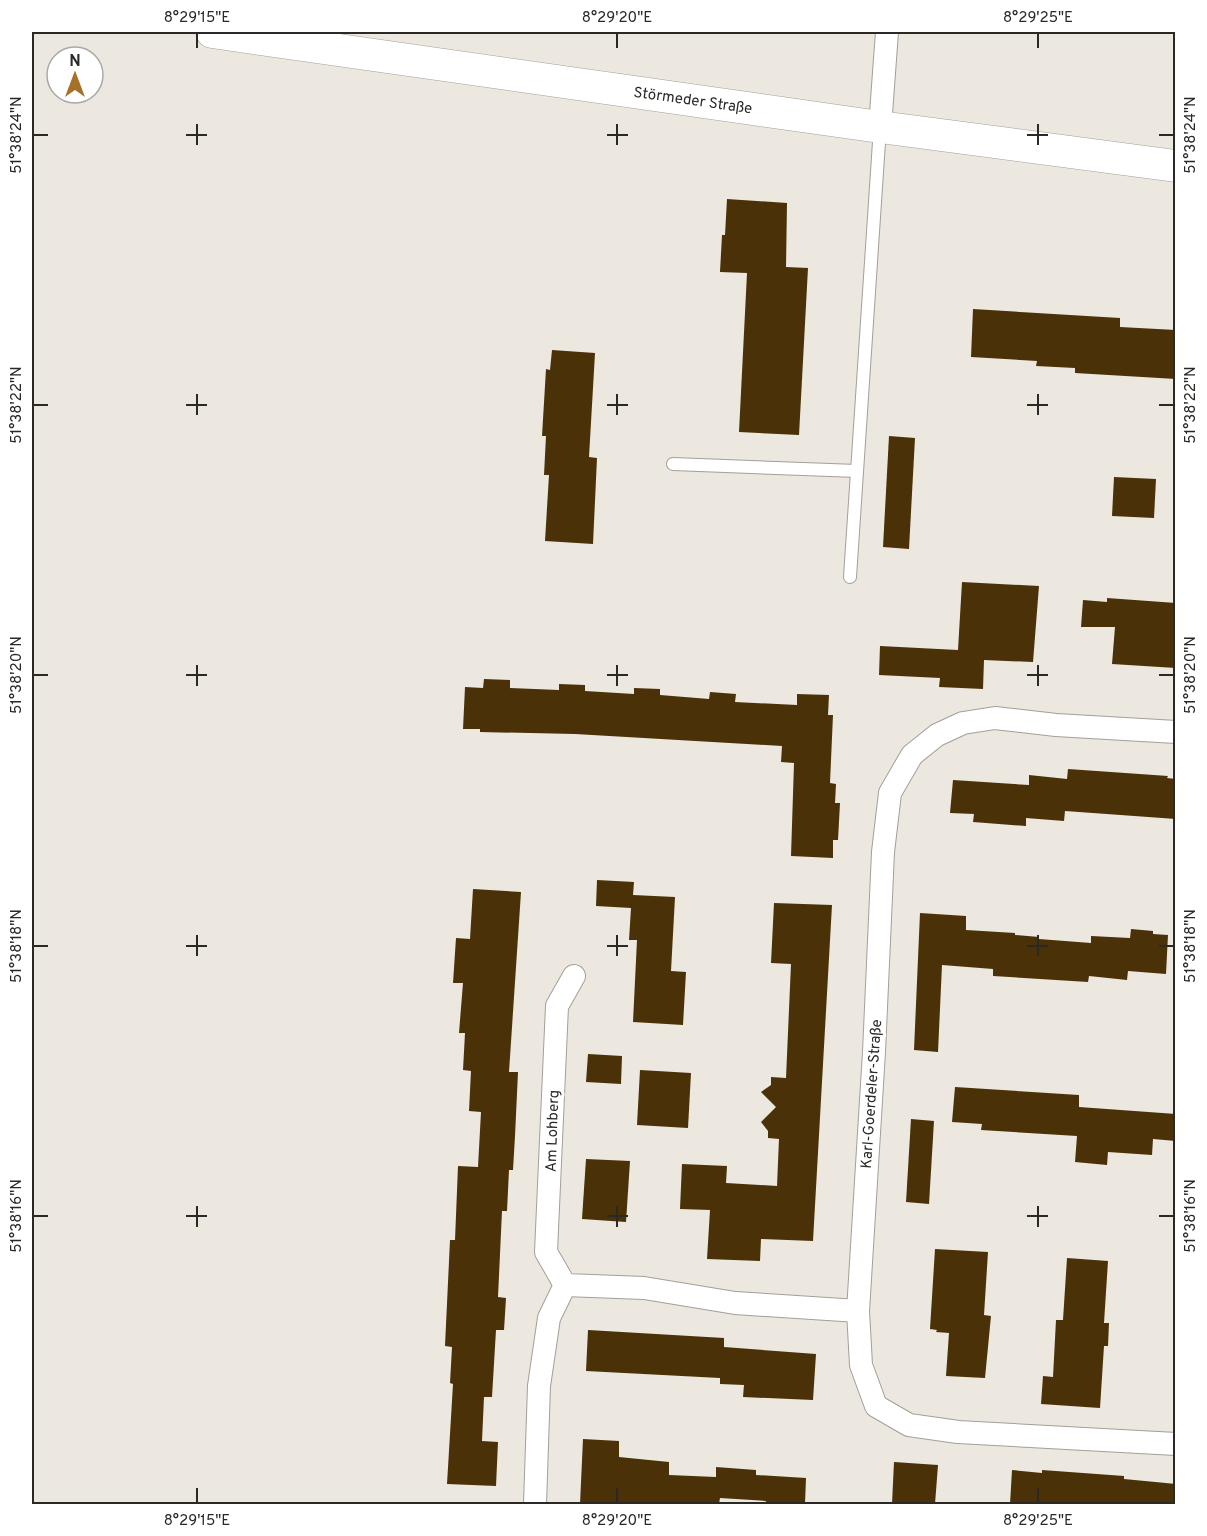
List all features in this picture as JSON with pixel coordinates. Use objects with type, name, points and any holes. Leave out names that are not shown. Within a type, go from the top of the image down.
[{"type":"main road","name":"Störmeder Straße","points":[[212,32],[880,127],[1176,166]]},
{"type":"street","points":[[880,127],[887,32]]},
{"type":"street","name":"Karl-Goerdeler-Straße","points":[[1176,732],[1056,725],[995,718],[963,723],[937,735],[912,755],[890,793],[883,852],[874,1052],[858,1311],[861,1365],[876,1406],[909,1425],[958,1432],[1176,1444]]},
{"type":"street","name":"Am Lohberg","points":[[565,1285],[546,1252],[557,1006],[574,976]]},
{"type":"street","points":[[535,1504],[539,1386],[549,1318],[565,1285],[644,1288],[735,1303],[858,1311]]},
{"type":"lane","points":[[850,577],[880,127]]},
{"type":"lane","points":[[673,464],[857,471]]},
{"type":"building","points":[[727,199],[787,203],[786,267],[808,268],[799,435],[739,432],[747,273],[720,272]]},
{"type":"building","points":[[973,309],[1120,318],[1120,327],[1176,330],[1176,379],[1075,373],[1075,368],[1036,366],[1037,361],[971,357]]},
{"type":"building","points":[[552,350],[595,353],[589,457],[597,458],[593,544],[545,541],[549,475],[544,475],[546,436],[542,436],[546,369],[550,370]]},
{"type":"building","points":[[889,436],[915,438],[909,549],[883,547]]},
{"type":"building","points":[[1114,477],[1156,479],[1154,518],[1112,516]]},
{"type":"building","points":[[962,582],[1039,586],[1033,662],[984,660],[983,689],[939,687],[940,678],[879,675],[880,646],[958,650]]},
{"type":"building","points":[[1107,598],[1176,603],[1176,668],[1112,664],[1115,627],[1081,627],[1083,600],[1107,602]]},
{"type":"building","points":[[484,679],[510,680],[510,688],[559,690],[559,684],[585,685],[585,691],[634,694],[634,688],[660,689],[660,695],[709,699],[710,692],[736,694],[735,702],[797,705],[797,694],[829,695],[828,715],[833,715],[830,783],[836,784],[835,803],[840,803],[838,840],[833,840],[833,858],[791,856],[794,763],[781,762],[782,746],[575,734],[480,732],[480,729],[463,729],[465,687],[483,688]]},
{"type":"building","points":[[1068,769],[1168,776],[1167,778],[1176,779],[1176,819],[1065,811],[1064,821],[1026,818],[1026,826],[973,822],[974,814],[950,813],[953,780],[1029,785],[1029,775],[1067,779]]},
{"type":"building","points":[[597,880],[634,882],[633,895],[675,897],[671,971],[686,972],[683,1025],[633,1022],[637,940],[629,940],[631,908],[596,906]]},
{"type":"building","points":[[473,889],[521,892],[509,1072],[518,1072],[515,1136],[513,1170],[509,1170],[507,1211],[502,1211],[498,1297],[506,1298],[504,1330],[496,1330],[492,1397],[484,1397],[482,1441],[498,1442],[496,1486],[447,1484],[453,1384],[450,1383],[452,1347],[445,1346],[450,1240],[455,1240],[458,1166],[478,1167],[481,1112],[469,1111],[471,1071],[463,1070],[465,1033],[459,1033],[463,983],[453,983],[456,938],[470,939]]},
{"type":"building","points":[[774,903],[832,905],[813,1241],[761,1239],[760,1261],[707,1259],[710,1210],[680,1209],[682,1164],[727,1166],[726,1183],[777,1186],[779,1139],[768,1138],[768,1131],[761,1122],[776,1107],[761,1092],[771,1085],[771,1077],[786,1078],[791,964],[771,963]]},
{"type":"building","points":[[920,913],[966,916],[966,930],[1015,933],[1015,935],[1039,937],[1039,939],[1091,943],[1091,936],[1130,938],[1131,929],[1153,931],[1153,934],[1168,935],[1166,974],[1128,971],[1127,980],[1089,976],[1088,982],[993,976],[993,969],[942,965],[938,1052],[914,1050]]},
{"type":"building","points":[[588,1054],[622,1056],[621,1084],[586,1082]]},
{"type":"building","points":[[640,1070],[691,1073],[688,1128],[637,1125]]},
{"type":"building","points":[[955,1087],[1079,1095],[1079,1107],[1176,1114],[1176,1141],[1153,1139],[1152,1155],[1108,1152],[1107,1165],[1075,1162],[1077,1136],[981,1130],[982,1124],[952,1122]]},
{"type":"building","points":[[911,1119],[934,1121],[929,1204],[906,1202]]},
{"type":"building","points":[[586,1159],[630,1161],[626,1222],[582,1219]]},
{"type":"building","points":[[935,1249],[988,1252],[984,1315],[991,1316],[985,1378],[946,1376],[949,1333],[930,1329]]},
{"type":"building","points":[[1067,1258],[1108,1261],[1104,1323],[1109,1323],[1108,1346],[1104,1346],[1100,1408],[1041,1404],[1043,1376],[1053,1377],[1056,1320],[1063,1320]]},
{"type":"building","points":[[588,1330],[724,1338],[724,1347],[816,1354],[813,1400],[743,1397],[744,1385],[720,1384],[720,1378],[586,1371]]},
{"type":"building","points":[[583,1439],[619,1441],[619,1457],[669,1462],[669,1475],[716,1477],[716,1467],[756,1470],[756,1475],[806,1478],[805,1504],[765,1504],[766,1501],[720,1498],[719,1504],[580,1504]]},
{"type":"building","points":[[894,1462],[938,1465],[935,1504],[892,1504]]},
{"type":"building","points":[[1012,1470],[1124,1476],[1124,1479],[1176,1484],[1176,1504],[1010,1504]]}]
